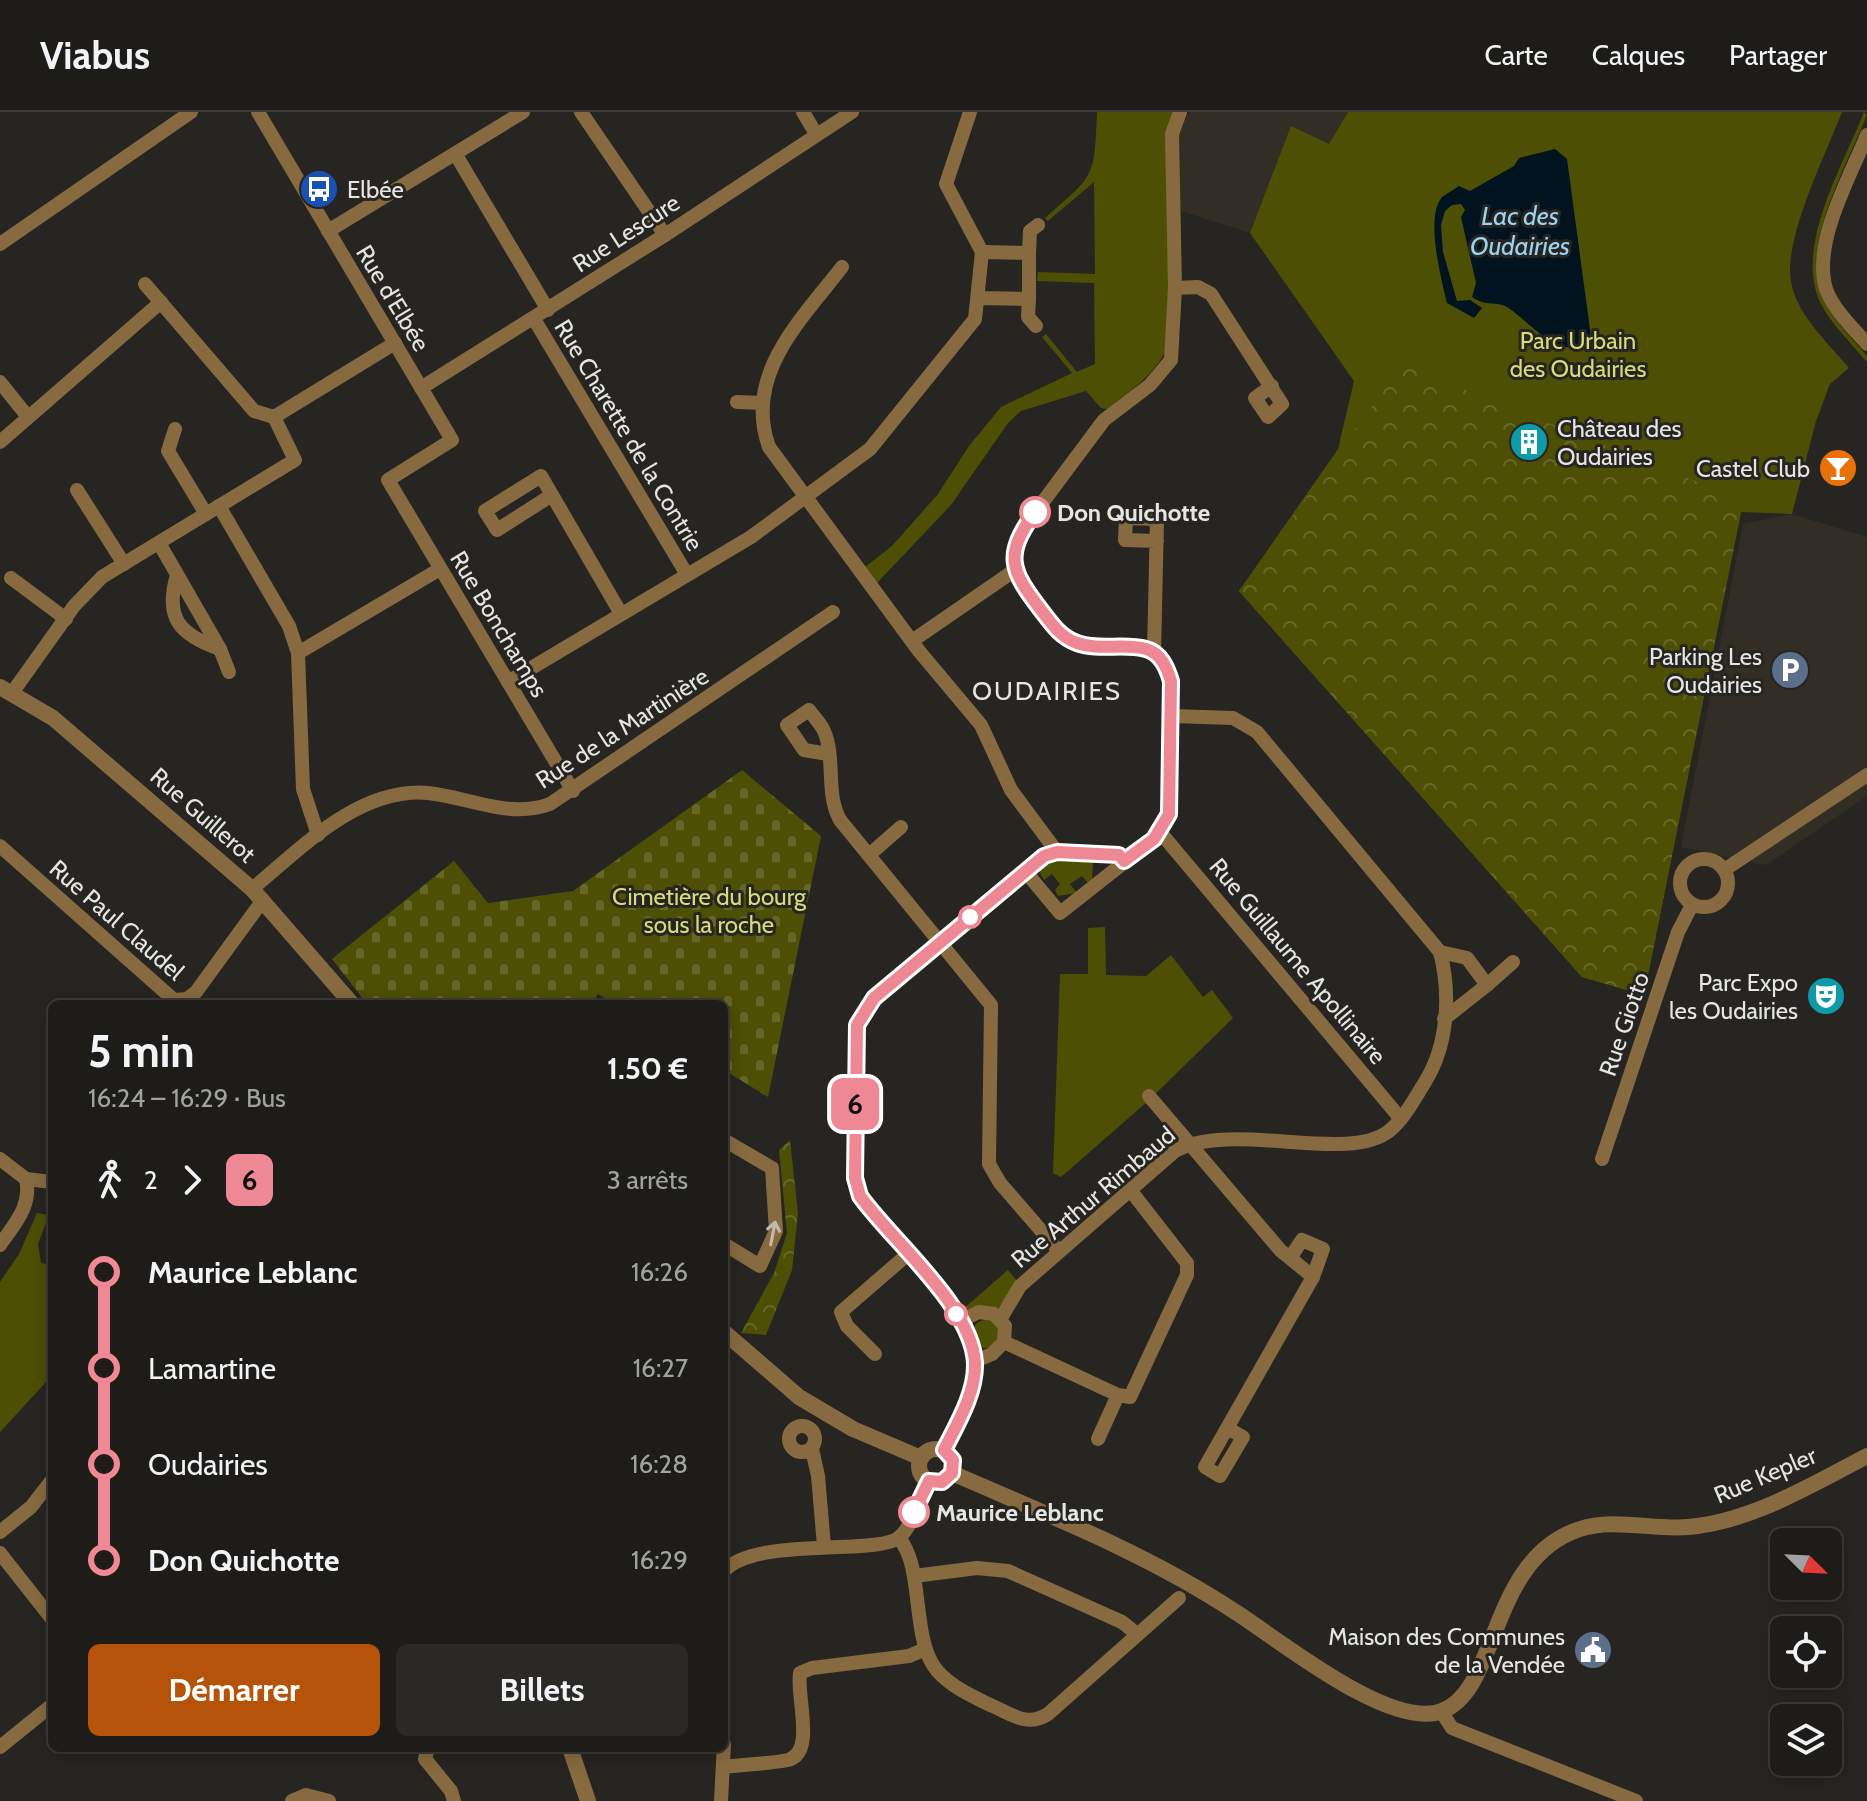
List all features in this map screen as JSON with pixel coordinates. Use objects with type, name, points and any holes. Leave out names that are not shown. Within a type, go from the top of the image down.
[{"type":"street","points":[[0,244],[191,112]]},
{"type":"street","name":"Rue d'Elbée","points":[[258,112],[452,440],[388,480]]},
{"type":"street","points":[[328,231],[523,112]]},
{"type":"street","points":[[581,112],[665,235]]},
{"type":"street","points":[[803,112],[816,134]]},
{"type":"street","name":"Rue Lescure","points":[[421,388],[534,319],[852,112]]},
{"type":"street","points":[[508,682],[620,612],[751,537],[870,449],[979,305],[982,252],[946,184],[970,112]]},
{"type":"street","points":[[1025,871],[1060,913],[1160,832],[1169,814],[1171,681],[1166,665],[1147,649],[1087,646],[1066,637],[1022,587],[1015,570],[1019,534],[1104,420],[1165,371],[1173,346],[1175,288],[1172,134],[1180,112]]},
{"type":"street","points":[[1867,135],[1824,243],[1823,272],[1827,292],[1867,344]]},
{"type":"street","points":[[456,155],[548,310]]},
{"type":"street","points":[[1036,326],[1028,317],[1029,253],[1030,231],[1038,225]]},
{"type":"street","points":[[982,252],[1029,253]]},
{"type":"street","points":[[842,267],[770,364],[762,428],[769,447],[912,641],[981,725],[1011,790],[1057,852]]},
{"type":"street","points":[[4,692],[88,589],[295,460],[274,417],[254,411],[145,284]]},
{"type":"street","points":[[1175,288],[1198,287],[1211,294],[1272,386]]},
{"type":"street","points":[[979,305],[1029,299]]},
{"type":"street","points":[[0,442],[161,302]]},
{"type":"street","name":"Rue Charette de la Contrie","points":[[534,319],[686,573]]},
{"type":"street","points":[[274,417],[395,343]]},
{"type":"street","points":[[0,382],[28,417]]},
{"type":"street","points":[[737,402],[763,403]]},
{"type":"street","points":[[175,429],[168,451],[213,510],[289,626],[298,653],[303,789],[318,835]]},
{"type":"street","name":"Rue Bonchamps","points":[[388,480],[573,791]]},
{"type":"street","points":[[77,490],[124,564]]},
{"type":"street","points":[[552,495],[620,612]]},
{"type":"street","points":[[1154,653],[1157,541]]},
{"type":"street","points":[[159,543],[220,649],[229,672]]},
{"type":"street","points":[[298,653],[440,569]]},
{"type":"street","points":[[912,641],[1015,570]]},
{"type":"street","points":[[177,575],[172,593],[172,612],[178,623],[199,642],[220,649]]},
{"type":"street","points":[[11,578],[66,619]]},
{"type":"street","name":"Rue de la Martinière","points":[[258,895],[318,835],[364,807],[411,793],[523,810],[550,804],[833,612]]},
{"type":"street","name":"Rue Guillerot","points":[[4,692],[53,718],[258,895],[349,1000]]},
{"type":"street","points":[[1171,716],[1233,718],[1257,732],[1440,952],[1467,958],[1487,985]]},
{"type":"street","points":[[828,754],[835,812],[991,1005],[989,1164],[1000,1183],[1058,1250]]},
{"type":"street","points":[[1724,870],[1867,775]]},
{"type":"street","points":[[869,855],[901,827]]},
{"type":"street","name":"Rue Guillaume Apollinaire","points":[[1160,832],[1401,1119]]},
{"type":"street","name":"Rue Paul Claudel","points":[[0,846],[174,1000],[187,999],[196,992],[258,895]]},
{"type":"street","points":[[944,1450],[972,1390],[975,1361],[960,1321],[860,1196],[855,1178],[857,1025],[874,998],[1044,856],[1057,852],[1119,855],[1124,861]]},
{"type":"street","points":[[1709,860],[1724,870],[1728,886],[1724,896],[1709,907],[1692,905],[1681,892],[1679,884],[1689,864],[1709,860]]},
{"type":"street","name":"Rue Giotto","points":[[1602,1159],[1678,932],[1692,905]]},
{"type":"street","name":"Rue Arthur Rimbaud","points":[[1001,1318],[1020,1286],[1058,1250],[1175,1151],[1191,1142],[1204,1139],[1360,1142],[1378,1138],[1401,1119],[1439,1057],[1445,972],[1440,952]]},
{"type":"street","points":[[1444,1019],[1513,962]]},
{"type":"street","points":[[1149,1096],[1290,1258],[1313,1277]]},
{"type":"street","points":[[728,1142],[772,1168],[776,1231],[760,1266],[728,1246]]},
{"type":"street","points":[[0,1159],[26,1179],[48,1182]]},
{"type":"street","points":[[0,1245],[22,1213],[29,1195],[26,1179]]},
{"type":"street","points":[[1004,1342],[1118,1395],[1126,1398],[1133,1393],[1187,1275],[1187,1263],[1131,1191]]},
{"type":"street","points":[[1227,1428],[1313,1277],[1323,1249],[1302,1240],[1290,1258]]},
{"type":"street","points":[[875,1354],[847,1326],[841,1312],[908,1254]]},
{"type":"street","points":[[960,1321],[979,1312],[1001,1318],[1006,1334],[1004,1342],[992,1354],[975,1361]]},
{"type":"street","points":[[728,1335],[799,1397],[853,1429],[921,1458]]},
{"type":"street","points":[[1098,1439],[1118,1395]]},
{"type":"street","points":[[812,1449],[818,1476],[824,1546]]},
{"type":"street","points":[[931,1449],[944,1450],[953,1460],[952,1473],[942,1482],[929,1481],[920,1471],[921,1458],[931,1449]]},
{"type":"street","name":"Rue Kepler","points":[[1441,1711],[1467,1690],[1515,1583],[1528,1564],[1551,1545],[1580,1529],[1606,1525],[1680,1528],[1726,1520],[1764,1506],[1867,1456]]},
{"type":"street","points":[[952,1473],[1152,1563],[1234,1610],[1342,1684],[1413,1712],[1441,1711],[1452,1728],[1636,1801]]},
{"type":"street","points":[[728,1567],[734,1561],[748,1557],[824,1546],[888,1542],[899,1537],[929,1481]]},
{"type":"street","points":[[0,1532],[31,1507],[48,1485]]},
{"type":"street","points":[[899,1537],[912,1555],[923,1650],[937,1671],[959,1690],[1024,1721],[1037,1721],[1179,1598]]},
{"type":"street","points":[[0,1553],[48,1614]]},
{"type":"street","points":[[914,1576],[977,1568],[1008,1571],[1122,1622],[1137,1634]]},
{"type":"street","points":[[725,1767],[791,1759],[800,1753],[804,1744],[798,1685],[800,1673],[812,1668],[909,1656],[923,1650]]},
{"type":"street","points":[[0,1747],[48,1708]]},
{"type":"street","points":[[427,1752],[425,1759],[451,1791],[454,1801]]},
{"type":"street","points":[[571,1752],[588,1801]]},
{"type":"street","points":[[721,1801],[724,1752]]},
{"type":"street","points":[[292,1801],[317,1795],[329,1801]]},
{"type":"shaded area","points":[[1190,112],[1348,112],[1329,144],[1291,127],[1250,233],[1178,210],[1177,130]]},
{"type":"shaded area","name":"Parking Les Oudairies","points":[[1792,514],[1867,537],[1867,796],[1766,865],[1681,847],[1743,524]]},
{"type":"green space","points":[[1097,112],[1174,112],[1167,348],[1149,375],[1107,409],[1101,408],[1086,391],[1021,411],[1008,423],[951,505],[877,583],[865,567],[892,546],[938,494],[969,446],[1001,407],[1072,373],[1042,337],[1046,334],[1077,372],[1095,364],[1094,283],[1037,281],[1038,272],[1095,274],[1094,182],[1048,221],[1045,218],[1089,174],[1095,151]]},
{"type":"green space","name":"Parc Urbain des Oudairies","points":[[1348,112],[1842,112],[1799,220],[1790,264],[1791,282],[1800,306],[1814,328],[1849,368],[1830,384],[1816,421],[1792,514],[1741,512],[1644,995],[1582,977],[1239,591],[1338,449],[1354,381],[1250,233],[1291,126],[1329,144]]},
{"type":"green space","points":[[1864,112],[1867,115],[1838,181],[1821,230],[1817,277],[1826,305],[1867,356],[1867,362],[1821,304],[1814,282],[1813,258],[1824,207]]},
{"type":"green space","points":[[1402,365],[1733,496],[1741,512],[1644,995],[1582,977],[1239,591]]},
{"type":"green space","name":"Cimetière du bourg sous la roche","points":[[742,770],[821,836],[768,1097],[728,1072],[728,1000],[608,1000],[598,994],[594,1000],[364,1000],[332,959],[454,861],[488,903],[573,891]]},
{"type":"green space","points":[[1052,858],[1093,860],[1092,880],[1088,883],[1082,876],[1070,884],[1077,893],[1058,896],[1055,890],[1060,884],[1052,874],[1044,880],[1040,873],[1041,867]]},
{"type":"green space","points":[[1105,927],[1106,975],[1146,976],[1171,955],[1203,997],[1212,990],[1233,1018],[1147,1102],[1061,1177],[1053,1173],[1060,974],[1088,974],[1088,928]]},
{"type":"green space","points":[[790,1140],[798,1213],[792,1270],[766,1335],[741,1333],[774,1273],[787,1233],[779,1150]]},
{"type":"green space","points":[[37,1213],[48,1215],[38,1244],[41,1263],[48,1264],[48,1380],[0,1432],[0,1282],[19,1254]]},
{"type":"green space","points":[[1008,1270],[1018,1282],[997,1310],[963,1309]]},
{"type":"green space","points":[[986,1320],[996,1324],[1000,1334],[996,1344],[986,1348],[976,1344],[972,1334],[976,1324]]},
{"type":"water","name":"Lac des Oudairies","points":[[1555,149],[1567,159],[1591,337],[1589,344],[1577,347],[1555,343],[1507,307],[1472,297],[1476,283],[1461,217],[1465,210],[1461,204],[1452,205],[1445,211],[1441,225],[1443,252],[1457,301],[1470,300],[1482,308],[1474,318],[1447,303],[1436,248],[1435,218],[1442,197],[1459,186],[1470,191],[1514,166],[1519,158]]},
{"type":"bus line","name":"6","points":[[914,1512],[929,1481],[942,1482],[952,1473],[953,1460],[944,1450],[972,1390],[975,1361],[970,1343],[952,1307],[860,1196],[855,1178],[857,1025],[863,1010],[874,998],[1044,856],[1057,852],[1119,855],[1124,861],[1154,839],[1169,814],[1171,681],[1166,665],[1158,655],[1147,649],[1087,646],[1057,631],[1022,587],[1015,570],[1015,546],[1019,534],[1035,512]]},
{"type":"place","name":"Elbée","points":[[319,189]]},
{"type":"place","name":"Château des Oudairies","points":[[1529,442]]},
{"type":"place","name":"Castel Club","points":[[1838,468]]},
{"type":"place","name":"Don Quichotte","points":[[1035,512]]},
{"type":"place","name":"Parking Les Oudairies","points":[[1790,670]]},
{"type":"place","name":"Parc Expo les Oudairies","points":[[1826,996]]},
{"type":"place","name":"Maurice Leblanc","points":[[914,1512]]},
{"type":"place","name":"Maison des Communes de la Vendée","points":[[1593,1650]]},
{"type":"district","name":"OUDAIRIES","points":[[1047,691]]}]
